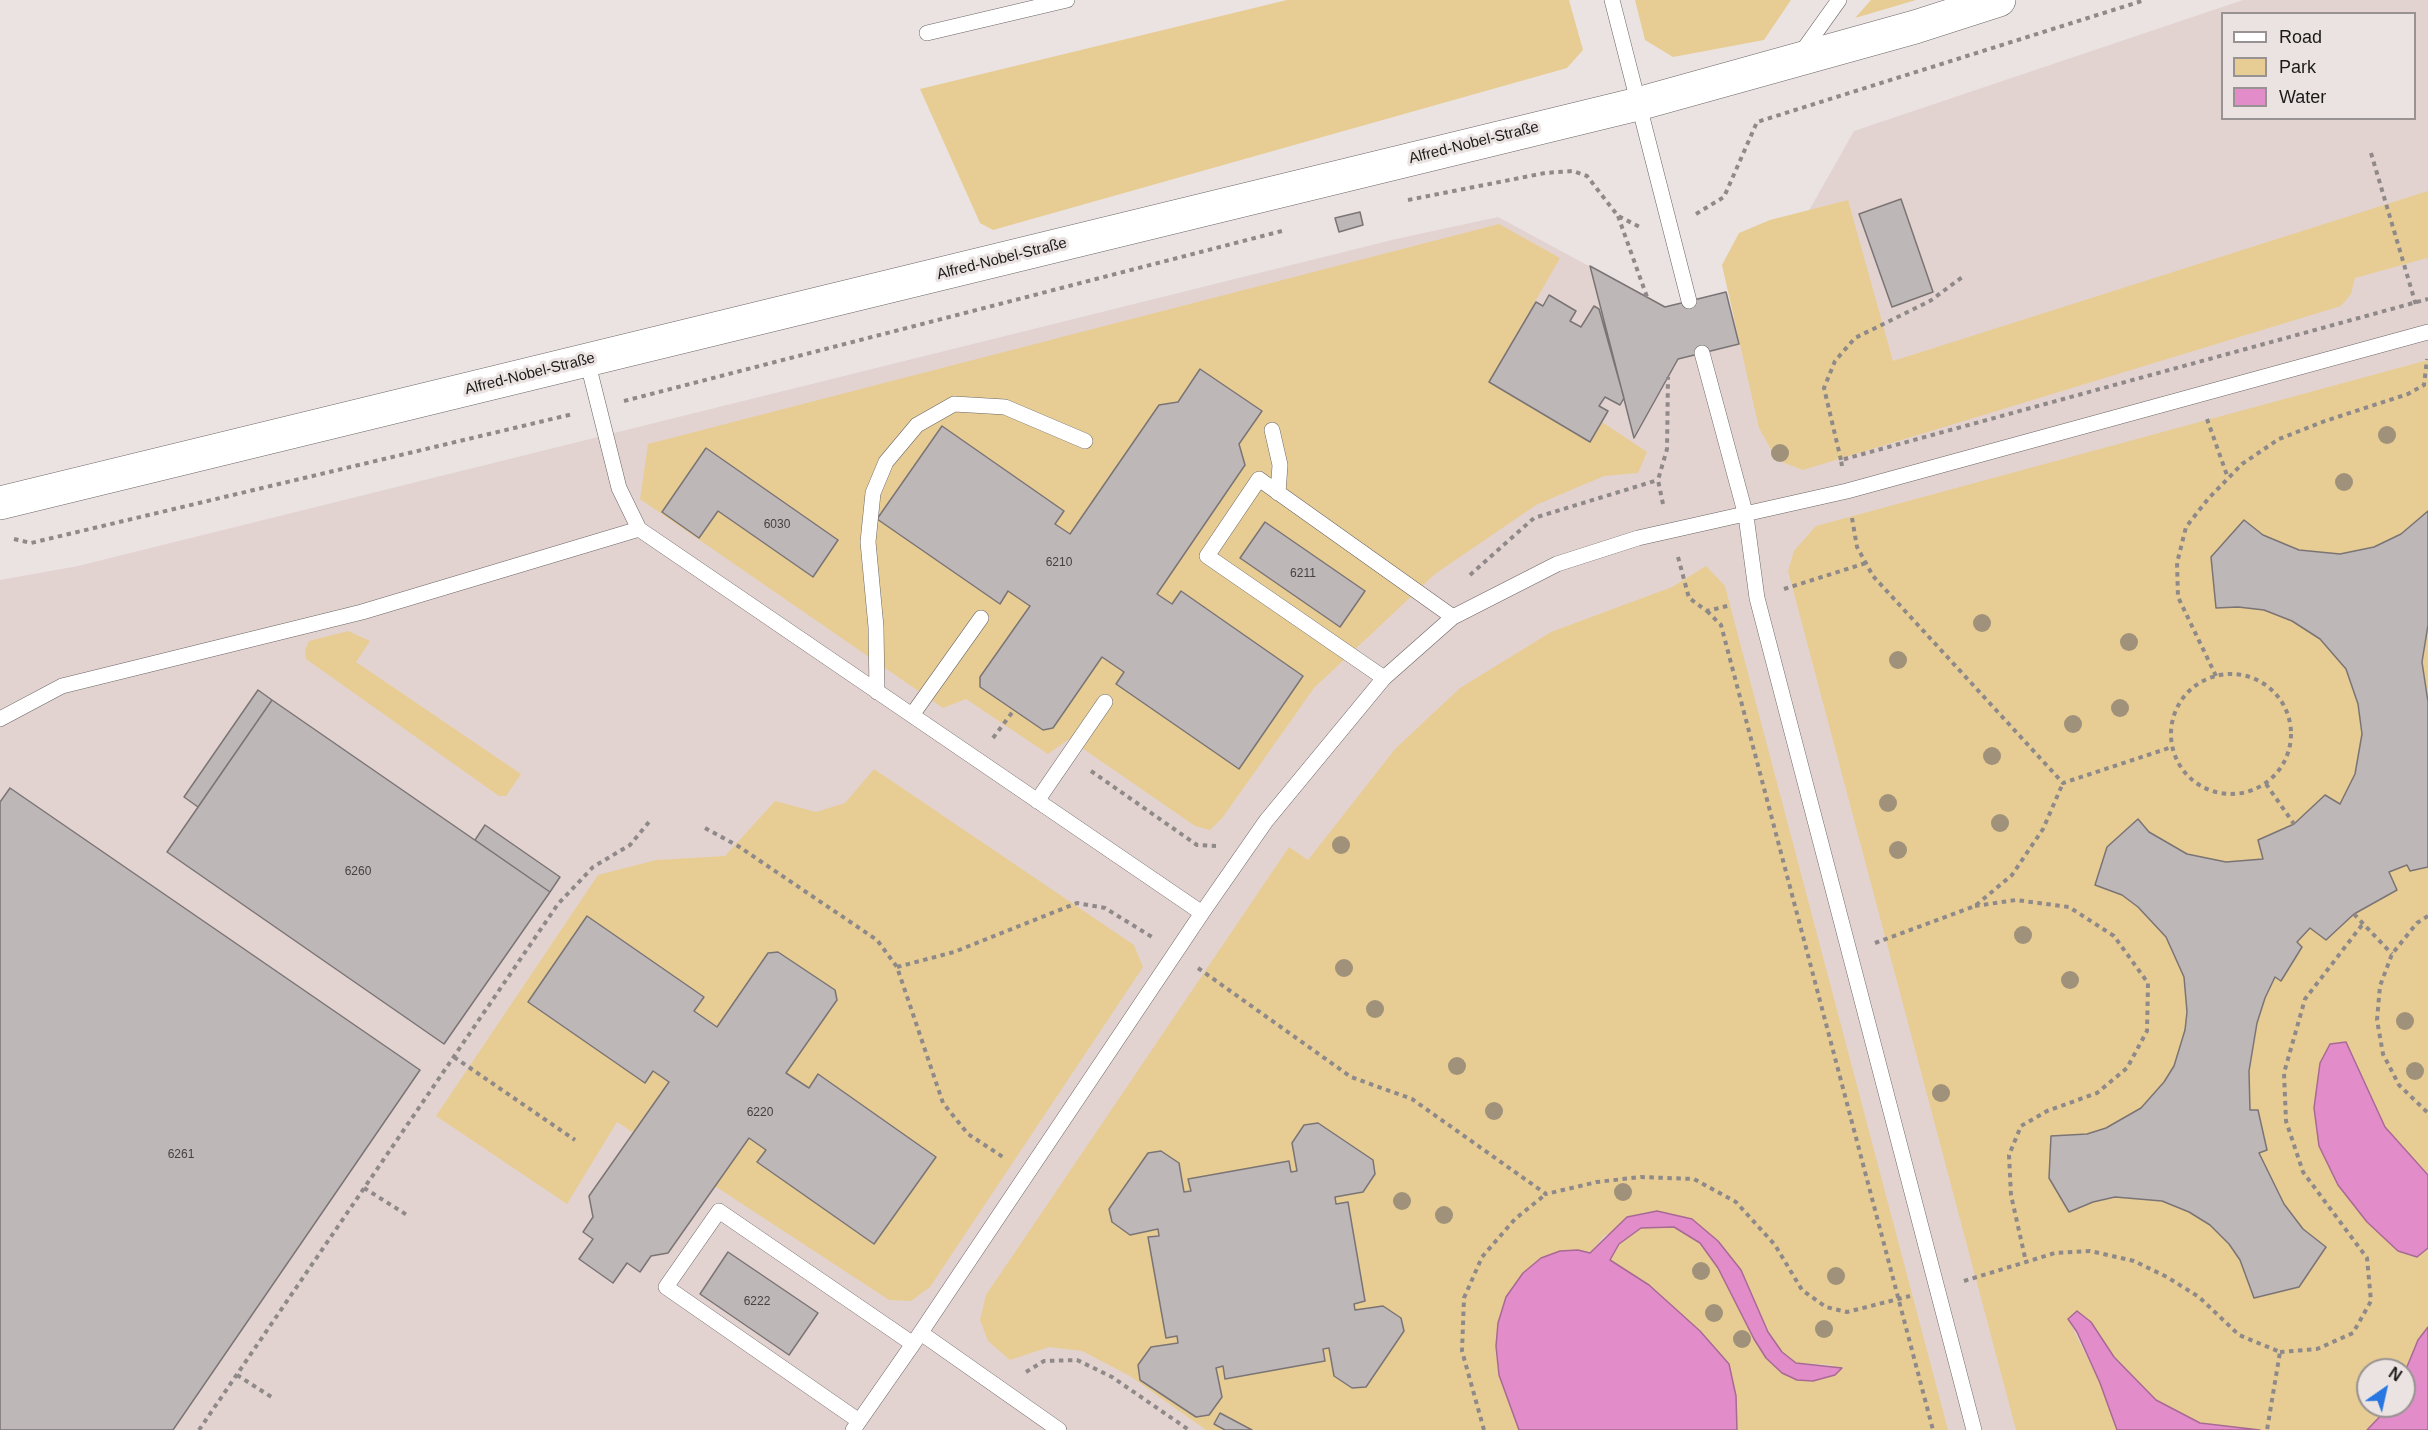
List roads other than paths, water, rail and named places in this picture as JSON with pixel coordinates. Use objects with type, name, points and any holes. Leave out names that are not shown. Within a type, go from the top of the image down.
[{"type":"street","name":"Alfred-Nobel-Straße","points":[[0,502],[1638,104],[1795,61],[1999,0]]},
{"type":"lane","points":[[927,33],[1067,0]]},
{"type":"lane","points":[[1611,0],[1689,301]]},
{"type":"lane","points":[[1795,61],[1839,0]]},
{"type":"lane","points":[[1059,1430],[1000,1388],[917,1338],[719,1211],[666,1287],[856,1425],[917,1338],[1175,952],[1266,821],[1384,678],[1453,617],[1557,564],[1638,538],[1746,516],[1846,491],[2426,333]]},
{"type":"lane","points":[[1702,353],[1746,516],[1757,598],[1974,1430]]},
{"type":"lane","points":[[587,360],[619,488],[639,529],[1202,913]]},
{"type":"lane","points":[[877,692],[876,627],[868,542],[873,493],[886,462],[916,425],[954,404],[1005,407],[1085,441]]},
{"type":"lane","points":[[1272,430],[1280,465],[1278,492]]},
{"type":"lane","points":[[1384,678],[1207,556],[1259,479],[1453,617]]},
{"type":"lane","points":[[0,719],[62,686],[362,612],[639,529]]},
{"type":"lane","points":[[912,715],[981,618]]},
{"type":"lane","points":[[1037,801],[1106,702]]},
{"type":"water","points":[[2346,1042],[2385,1127],[2428,1175],[2428,1248],[2417,1257],[2398,1251],[2367,1222],[2338,1185],[2319,1146],[2314,1108],[2320,1063],[2330,1044]]},
{"type":"water","points":[[1657,1211],[1692,1219],[1718,1241],[1741,1270],[1768,1332],[1782,1352],[1796,1363],[1842,1368],[1835,1375],[1813,1381],[1797,1380],[1782,1373],[1766,1358],[1754,1339],[1718,1268],[1700,1243],[1674,1227],[1641,1228],[1619,1244],[1610,1260],[1649,1285],[1700,1331],[1729,1364],[1736,1396],[1737,1430],[1519,1430],[1499,1375],[1496,1346],[1498,1323],[1506,1297],[1523,1273],[1541,1258],[1560,1251],[1578,1250],[1590,1253],[1627,1217]]},
{"type":"water","points":[[2077,1311],[2091,1322],[2114,1357],[2156,1400],[2200,1423],[2260,1430],[2117,1430],[2100,1383],[2077,1332],[2068,1319]]},
{"type":"water","points":[[2428,1327],[2428,1430],[2367,1430],[2378,1418],[2416,1418],[2416,1358],[2411,1358],[2418,1340]]}]
